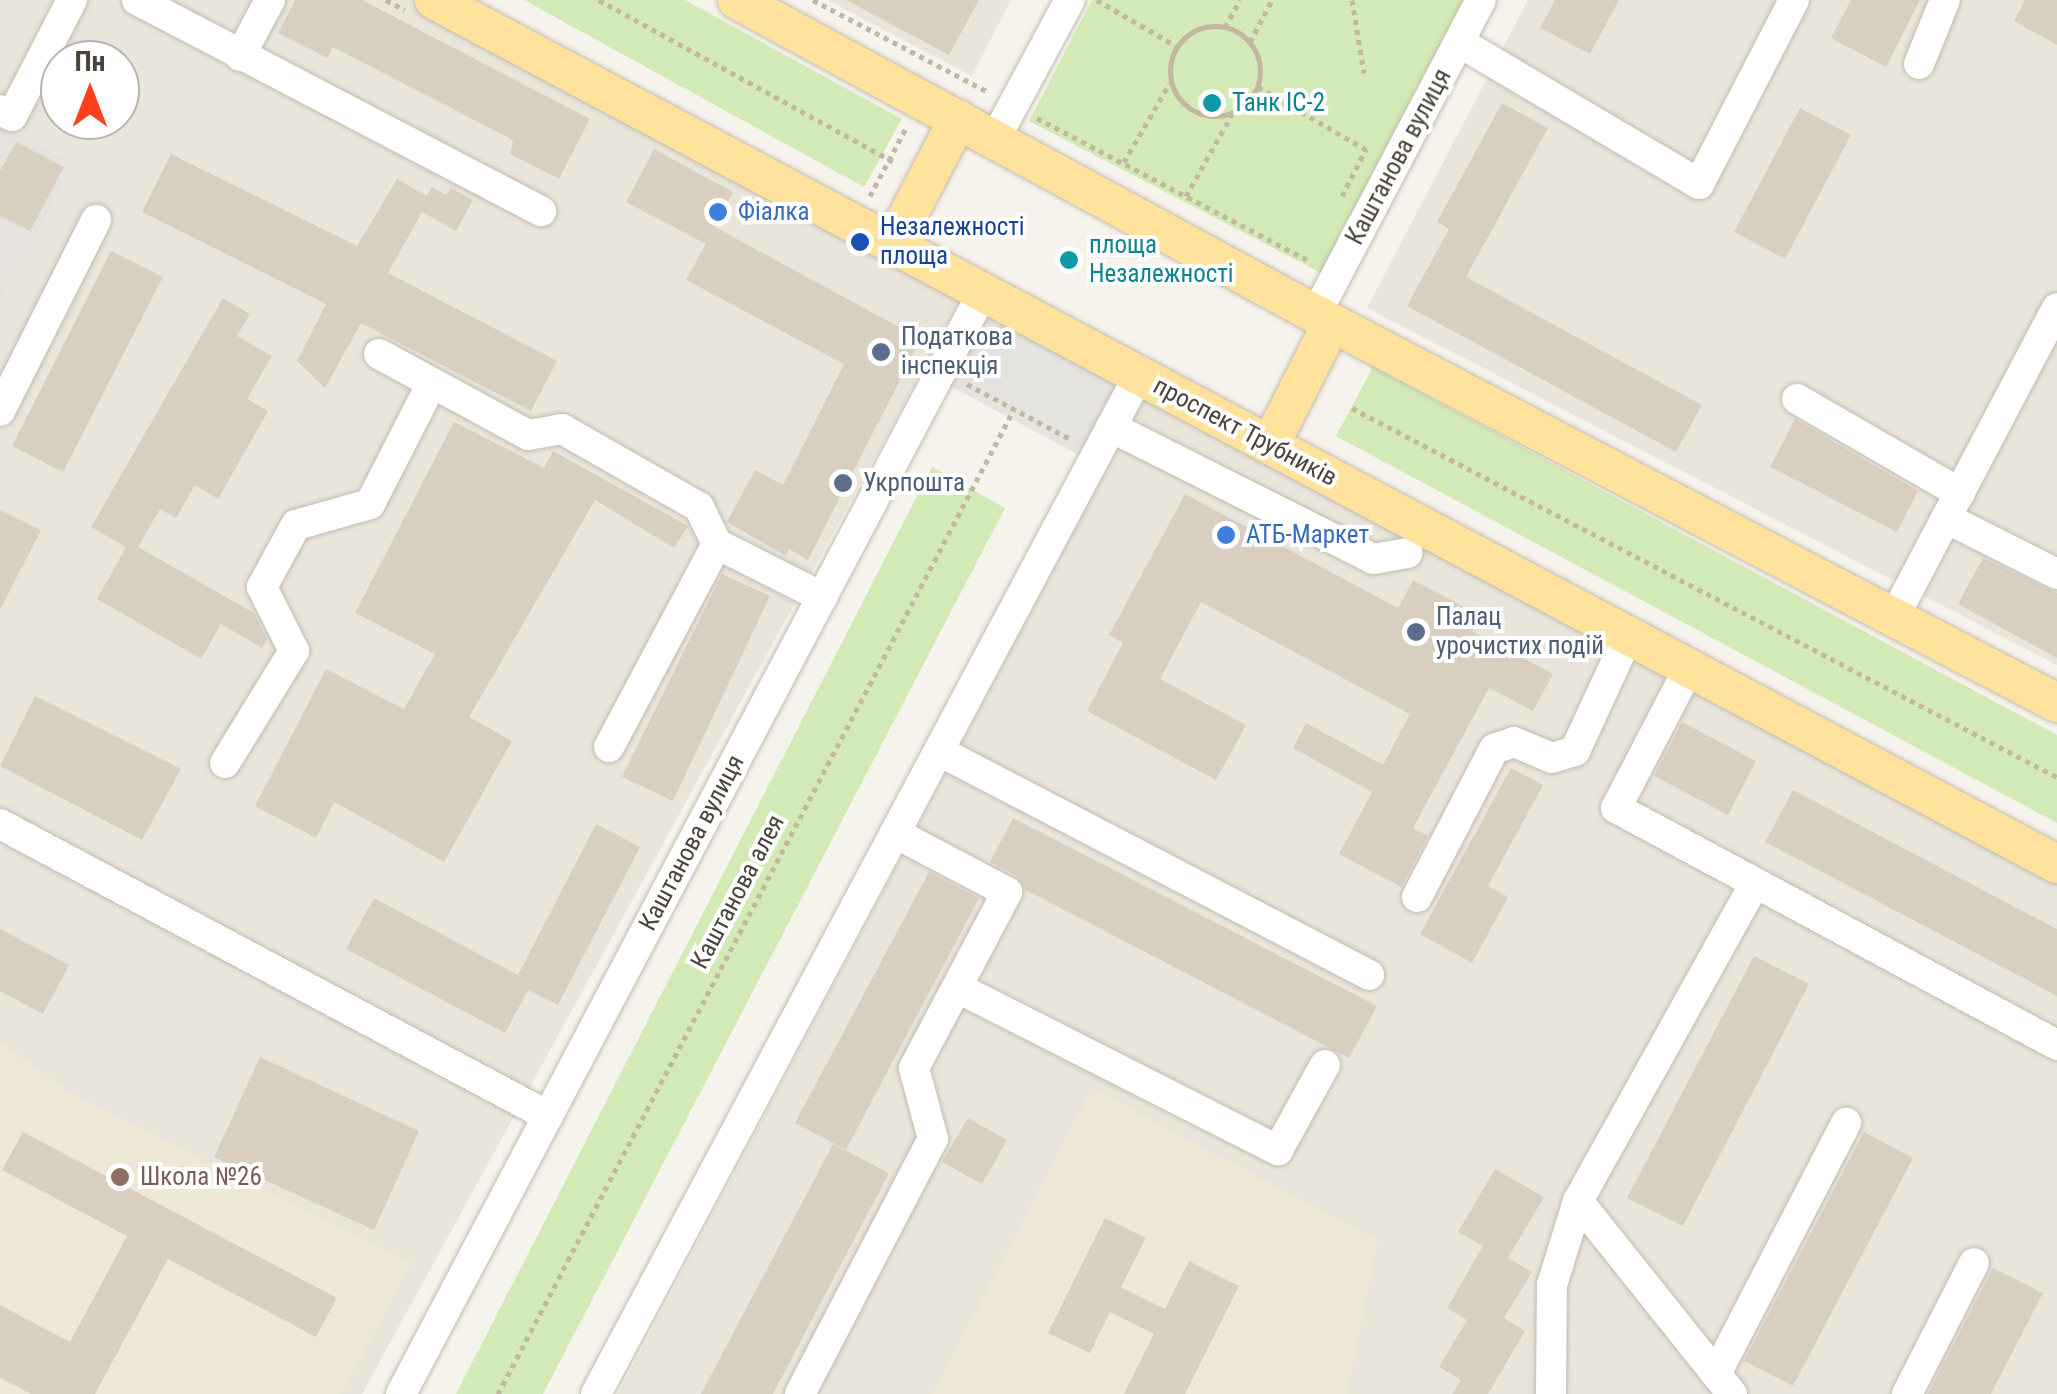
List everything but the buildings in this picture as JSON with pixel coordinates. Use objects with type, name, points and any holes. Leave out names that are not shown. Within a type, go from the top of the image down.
[{"type":"main road","name":"проспект Трубників","points":[[434,0],[2057,864]]},
{"type":"main road","points":[[737,0],[931,82],[958,120],[1324,319],[2057,703]]},
{"type":"main road","points":[[893,244],[958,120]]},
{"type":"main road","points":[[1270,445],[1324,319]]},
{"type":"street","points":[[0,110],[12,116],[72,0]]},
{"type":"street","points":[[137,0],[540,210]]},
{"type":"street","points":[[240,56],[270,0]]},
{"type":"street","name":"Каштанова вулиця","points":[[1324,319],[1336,276],[1481,0]]},
{"type":"street","points":[[1459,42],[1699,184],[1794,0]]},
{"type":"street","points":[[1919,64],[1945,0]]},
{"type":"street","points":[[996,139],[1069,2]]},
{"type":"street","points":[[0,411],[96,220]]},
{"type":"street","name":"Каштанова вулиця","points":[[401,1394],[983,292]]},
{"type":"street","points":[[1894,617],[2057,308]]},
{"type":"street","points":[[379,354],[528,435],[562,429],[699,507],[716,544],[822,598]]},
{"type":"street","points":[[596,1394],[1139,375]]},
{"type":"street","points":[[226,763],[294,650],[262,587],[296,525],[370,504],[432,383]]},
{"type":"street","points":[[1797,400],[2057,574]]},
{"type":"street","points":[[1104,440],[1374,559],[1407,553]]},
{"type":"street","points":[[609,748],[716,544]]},
{"type":"street","points":[[1417,897],[1494,749],[1514,742],[1552,758],[1575,751],[1629,634]]},
{"type":"street","points":[[1689,668],[1616,808],[2057,1045]]},
{"type":"street","points":[[938,751],[1369,975]]},
{"type":"street","points":[[0,824],[548,1116]]},
{"type":"street","points":[[800,1394],[934,1138],[914,1068],[1007,892],[895,833]]},
{"type":"street","points":[[1551,1394],[1552,1285],[1578,1201],[1755,883]]},
{"type":"street","points":[[958,988],[1278,1150],[1325,1065]]},
{"type":"street","points":[[1578,1201],[1724,1384],[1846,1124]]},
{"type":"street","points":[[1907,1394],[1974,1264]]},
{"type":"path","points":[[599,0],[892,161]]},
{"type":"path","points":[[814,0],[931,82],[1014,105],[1336,276]]},
{"type":"path","points":[[1069,2],[1099,0],[1176,46]]},
{"type":"path","points":[[1226,27],[1240,0]]},
{"type":"path","points":[[1250,42],[1272,0]]},
{"type":"path","points":[[1352,0],[1364,73]]},
{"type":"path","points":[[1124,163],[1170,83],[1176,46],[1202,27],[1226,27],[1250,42],[1257,55],[1257,87],[1232,113],[1186,196]]},
{"type":"path","points":[[854,224],[892,161],[931,82]]},
{"type":"path","points":[[1170,83],[1182,104],[1198,114],[1232,113]]},
{"type":"path","points":[[1257,87],[1394,166]]},
{"type":"path","points":[[942,371],[1014,409],[1104,440]]},
{"type":"path","points":[[1352,408],[2057,777]]},
{"type":"path","name":"Каштанова алея","points":[[498,1394],[1014,409]]},
{"type":"shaded area","points":[[0,0],[418,0],[964,294],[362,1394],[0,1394]]},
{"type":"shaded area","points":[[827,0],[1011,0],[972,76]]},
{"type":"shaded area","points":[[1528,0],[2057,0],[2057,665],[1367,308]]},
{"type":"shaded area","points":[[0,124],[74,164],[0,300]]},
{"type":"shaded area","points":[[983,294],[1138,377],[1092,462],[937,379]]},
{"type":"shaded area","points":[[1144,397],[2057,875],[2057,1394],[618,1394]]},
{"type":"shaded area","name":"Школа №26","points":[[0,1041],[70,1093],[411,1262],[342,1394],[0,1394]]},
{"type":"shaded area","points":[[1092,1088],[1378,1241],[1347,1394],[933,1394]]},
{"type":"green space","points":[[524,0],[685,0],[902,119],[864,187]]},
{"type":"green space","points":[[1092,0],[1466,0],[1323,274],[1029,121]]},
{"type":"green space","points":[[1373,367],[2057,735],[2057,823],[1336,436]]},
{"type":"green space","points":[[932,467],[1005,508],[543,1394],[456,1394]]},
{"type":"place","name":"Танк ІС-2","points":[[1212,103]]},
{"type":"place","name":"Фіалка","points":[[718,212]]},
{"type":"place","name":"Незалежності площа","points":[[860,242]]},
{"type":"place","name":"площа Незалежності","points":[[1069,260]]},
{"type":"place","name":"Податкова інспекція","points":[[881,352]]},
{"type":"place","name":"Укрпошта","points":[[843,483]]},
{"type":"place","name":"АТБ-Маркет","points":[[1226,535]]},
{"type":"place","name":"Палац урочистих подій","points":[[1416,632]]},
{"type":"place","name":"Школа №26","points":[[120,1177]]}]
